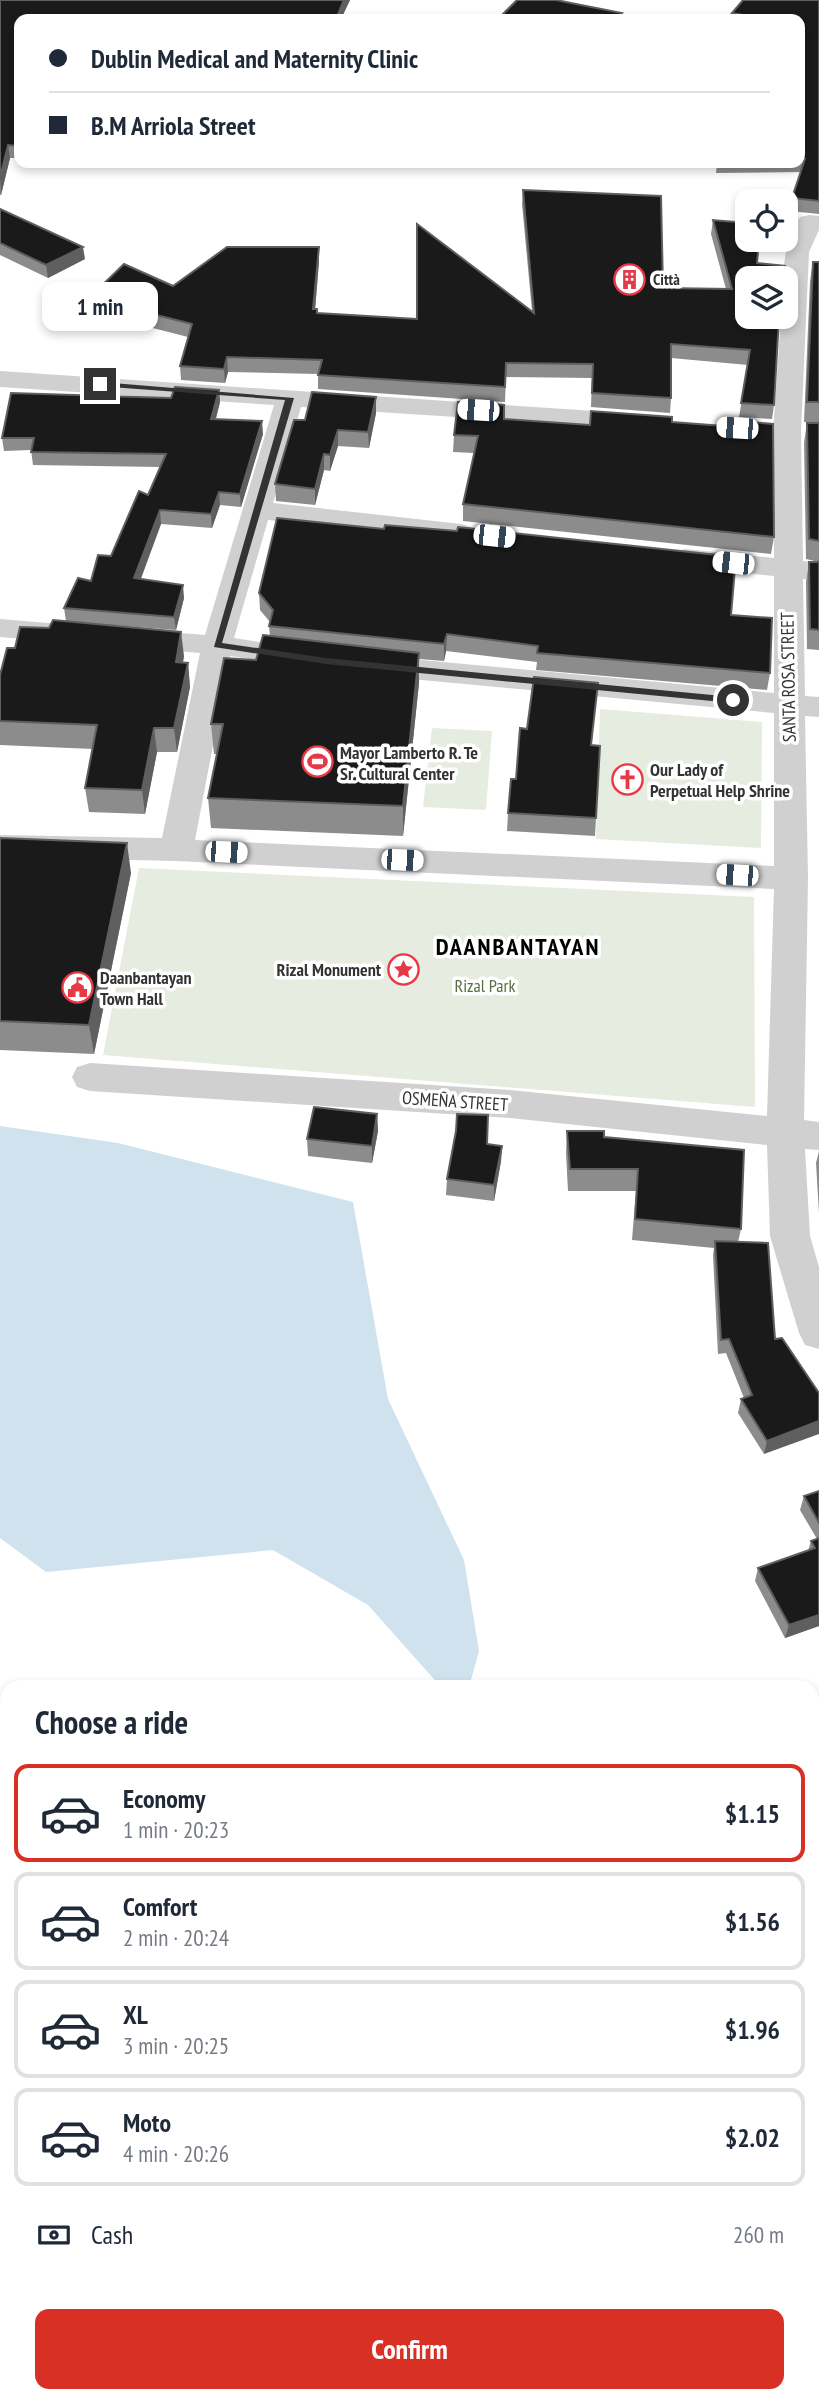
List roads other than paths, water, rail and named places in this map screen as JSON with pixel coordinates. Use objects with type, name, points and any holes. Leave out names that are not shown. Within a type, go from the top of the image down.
[{"type":"street","name":"SANTA ROSA STREET","points":[[814,223],[797,252],[785,431],[786,569],[804,706],[790,878],[802,1134],[790,1236],[819,1333]]},
{"type":"street","points":[[0,379],[667,423]]},
{"type":"street","points":[[176,850],[217,645],[290,398]]},
{"type":"street","points":[[255,510],[486,536]]},
{"type":"street","points":[[664,555],[819,572]]},
{"type":"street","points":[[0,628],[217,645],[312,659],[804,706]]},
{"type":"street","points":[[0,846],[176,850],[790,878]]},
{"type":"street","name":"OSMEÑA STREET","points":[[90,1077],[510,1104],[802,1134]]},
{"type":"water","points":[[0,1126],[118,1143],[353,1202],[388,1399],[464,1560],[479,1651],[471,1680],[435,1680],[368,1605],[273,1550],[46,1572],[0,1538]]},
{"type":"place","name":"Città","points":[[630,279]]},
{"type":"place","name":"Mayor Lamberto R. Te Sr. Cultural Center","points":[[317,762]]},
{"type":"place","name":"Our Lady of Perpetual Help Shrine","points":[[627,779]]},
{"type":"place","name":"Rizal Monument","points":[[404,969]]},
{"type":"place","name":"Daanbantayan Town Hall","points":[[77,987]]},
{"type":"district","name":"DAANBANTAYAN","points":[[518,946]]},
{"type":"park label","name":"Rizal Park","points":[[485,985]]}]
